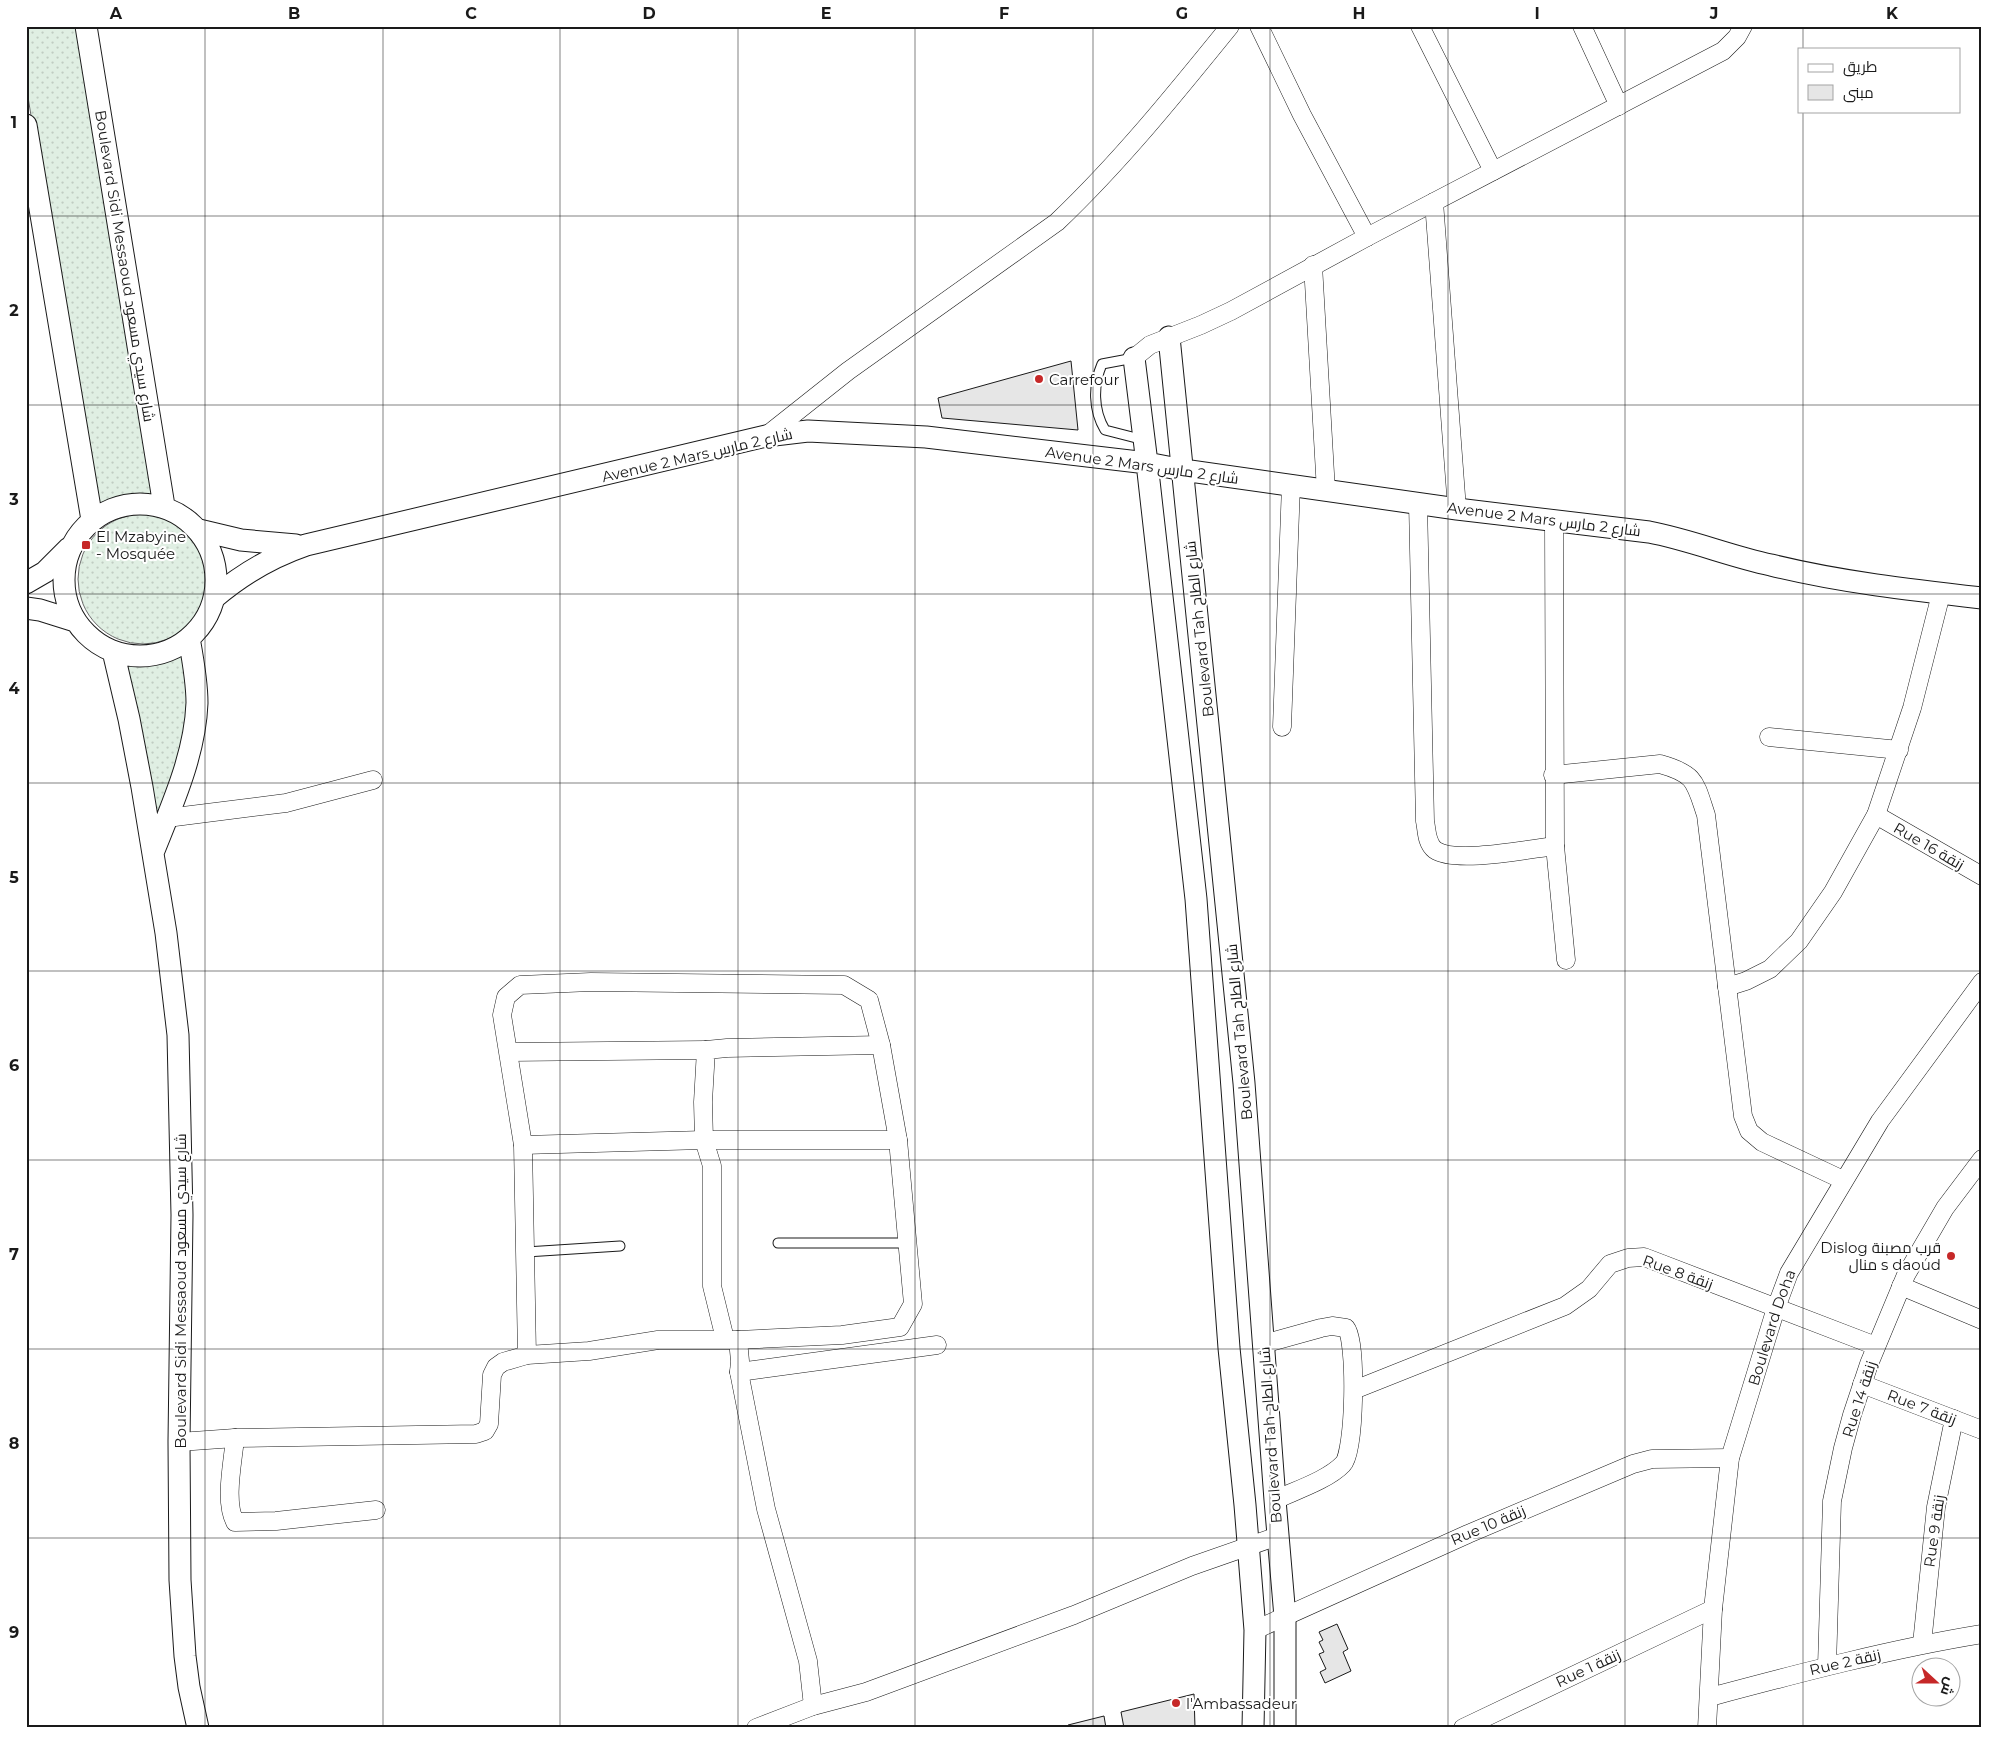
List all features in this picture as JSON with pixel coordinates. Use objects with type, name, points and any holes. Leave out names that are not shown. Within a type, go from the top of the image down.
[{"type":"street","name":"Boulevard Sidi Messaoud شارع سيدي مسعود","points":[[86,26],[164,506]]},
{"type":"street","points":[[766,436],[848,371],[1057,222],[1164,107],[1230,26]]},
{"type":"street","points":[[1259,26],[1302,115],[1367,237]]},
{"type":"street","points":[[1420,26],[1493,171]]},
{"type":"street","points":[[1582,26],[1619,106]]},
{"type":"street","points":[[1134,358],[1150,344],[1223,315],[1313,265],[1722,51],[1743,26]]},
{"type":"street","points":[[26,125],[92,520]]},
{"type":"street","points":[[1434,202],[1457,509]]},
{"type":"street","points":[[1313,265],[1326,491]]},
{"type":"street","name":"Boulevard Tah شارع الطاح","points":[[1169,337],[1244,1083],[1285,1617],[1285,1728]]},
{"type":"street","name":"Boulevard Tah شارع الطاح","points":[[1134,358],[1196,899],[1229,1348],[1249,1546],[1255,1630],[1253,1728]]},
{"type":"street","name":"Avenue 2 Mars شارع 2 مارس","points":[[214,598],[248,572],[286,552],[306,545],[766,436],[808,431],[926,437],[1147,463],[1326,491],[1649,532],[1679,538],[1771,566],[1826,577],[1941,594],[1982,598]]},
{"type":"street","points":[[1282,727],[1291,485]]},
{"type":"street","points":[[26,583],[46,572],[92,520],[108,509],[127,503],[147,503],[164,506],[189,520],[208,542],[213,555],[217,584],[209,613],[200,627],[176,648],[153,655],[128,656],[113,651],[92,639],[75,621],[66,597],[64,571],[71,546]]},
{"type":"street","points":[[1418,503],[1425,821],[1428,840],[1434,850],[1464,857],[1555,846]]},
{"type":"street","points":[[1554,521],[1555,846],[1566,960]]},
{"type":"street","name":"Avenue 2 Mars شارع 2 مارس","points":[[199,530],[263,544],[306,545]]},
{"type":"street","points":[[1727,987],[1746,981],[1770,969],[1799,941],[1833,892],[1876,816],[1912,708],[1941,594]]},
{"type":"street","points":[[26,608],[40,610],[75,621]]},
{"type":"street","points":[[152,856],[188,757],[195,721],[196,684],[189,638]]},
{"type":"street","name":"Boulevard Sidi Messaoud شارع سيدي مسعود","points":[[113,651],[142,787],[171,971],[178,1043],[182,1215],[179,1442],[181,1622],[189,1688],[198,1728]]},
{"type":"street","points":[[1769,737],[1899,750]]},
{"type":"street","points":[[1554,775],[1660,764],[1672,767],[1691,777],[1696,784],[1706,814],[1743,1116],[1749,1132],[1762,1142],[1843,1180]]},
{"type":"street","points":[[167,818],[286,803],[373,780]]},
{"type":"street","name":"Rue 16 زنقة","points":[[1876,816],[1982,876]]},
{"type":"street","points":[[179,1442],[235,1438],[481,1433],[485,1431],[489,1424],[492,1375],[496,1367],[503,1362],[527,1355],[589,1351],[658,1340],[732,1340],[842,1335],[900,1327],[913,1304],[908,1242],[898,1140],[881,1046],[869,1000],[844,985],[592,982],[520,985],[506,997],[502,1015],[524,1145],[527,1355]]},
{"type":"street","name":"Boulevard Doha","points":[[1707,1728],[1713,1609],[1730,1458],[1776,1308],[1789,1273],[1880,1121],[1982,982]]},
{"type":"street","points":[[509,1052],[881,1046]]},
{"type":"street","points":[[706,1050],[703,1102],[704,1140],[712,1166],[712,1286],[740,1361],[739,1372],[766,1509],[808,1661],[813,1706]]},
{"type":"street","points":[[524,1145],[704,1140],[898,1140]]},
{"type":"street","name":"Rue 14 زنقة","points":[[1826,1666],[1832,1501],[1843,1448],[1862,1384],[1900,1286],[1922,1244],[1939,1216],[1982,1159]]},
{"type":"street","name":"Rue 8 زنقة","points":[[1354,1390],[1565,1306],[1589,1289],[1610,1264],[1628,1258],[1644,1257],[1876,1346]]},
{"type":"street","points":[[1900,1286],[1982,1320]]},
{"type":"street","points":[[1263,1344],[1326,1327],[1341,1326],[1350,1332],[1352,1341],[1354,1390],[1350,1444],[1345,1463],[1335,1471],[1275,1500]]},
{"type":"street","points":[[739,1372],[936,1346]]},
{"type":"street","name":"Rue 7 زنقة","points":[[1862,1384],[1982,1430]]},
{"type":"street","name":"Rue 9 زنقة","points":[[1922,1644],[1936,1507],[1954,1419]]},
{"type":"street","points":[[235,1438],[230,1496],[230,1513],[235,1522],[276,1521],[376,1510]]},
{"type":"street","name":"Rue 10 زنقة","points":[[1255,1630],[1468,1534],[1633,1464],[1652,1459],[1730,1458]]},
{"type":"street","points":[[762,1727],[813,1706],[866,1692],[1074,1615],[1192,1566],[1278,1536]]},
{"type":"street","name":"Rue 1 زنقة","points":[[1463,1728],[1713,1609]]},
{"type":"street","name":"Rue 2 زنقة","points":[[1710,1697],[1826,1666],[1922,1644],[1982,1634]]},
{"type":"lane","points":[[1134,358],[1102,364],[1097,376],[1096,402],[1098,419],[1105,430],[1144,440]]},
{"type":"lane","points":[[778,1243],[908,1242]]},
{"type":"lane","points":[[526,1252],[620,1246]]},
{"type":"green space","points":[[26,26],[78,26],[159,500],[142,499],[127,501],[96,511],[26,85]]},
{"type":"green space","points":[[143,514],[156,515],[168,519],[189,533],[203,554],[207,566],[207,592],[203,604],[189,625],[168,639],[156,643],[143,644],[130,643],[118,639],[97,625],[83,604],[79,592],[78,579],[79,566],[83,554],[97,533],[118,519],[130,515]]},
{"type":"green space","points":[[184,649],[190,680],[185,738],[154,835],[119,659],[152,660]]},
{"type":"building","name":"Carrefour","points":[[1071,361],[1078,430],[942,418],[938,398]]},
{"type":"building","points":[[1337,1624],[1348,1649],[1343,1652],[1351,1671],[1325,1683],[1320,1672],[1326,1669],[1319,1654],[1324,1652],[1319,1642],[1323,1640],[1319,1632]]},
{"type":"building","name":"l'Ambassadeur","points":[[1194,1694],[1195,1728],[1124,1728],[1121,1712]]},
{"type":"building","points":[[1104,1716],[1106,1728],[1069,1728],[1068,1725]]},
{"type":"place","name":"Carrefour","points":[[1039,379]]},
{"type":"place","name":"El Mzabyine - Mosquée","points":[[86,545]]},
{"type":"place","name":"Dislog قرب مصبنة منال s daoud","points":[[1951,1256]]},
{"type":"place","name":"l'Ambassadeur","points":[[1176,1703]]}]
